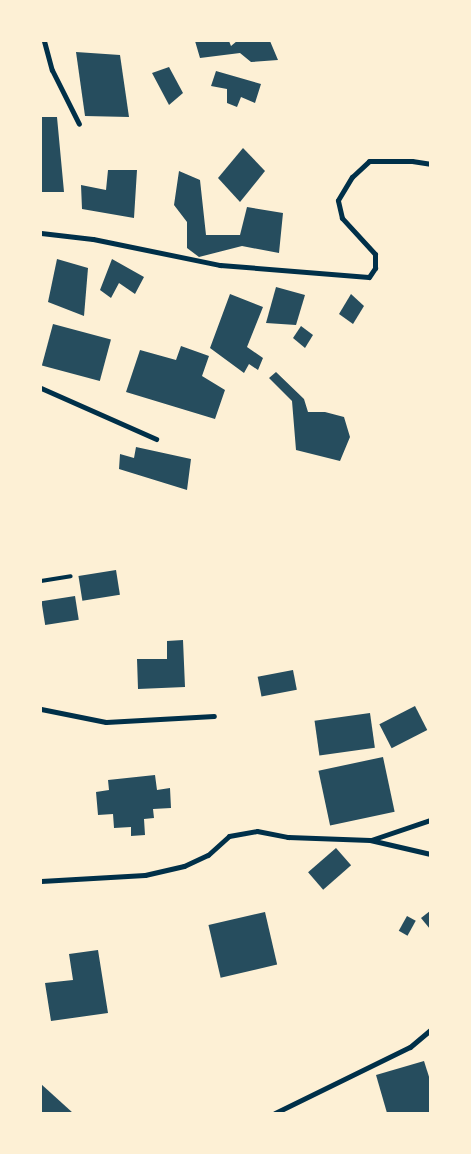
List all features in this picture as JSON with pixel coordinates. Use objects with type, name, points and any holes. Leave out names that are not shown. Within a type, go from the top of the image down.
[{"type":"street","points":[[44,41],[52,70],[79,124]]},
{"type":"street","points":[[41,234],[93,239],[220,265],[369,278],[376,268],[375,254],[342,218],[338,200],[352,177],[369,161],[412,161],[430,164]]},
{"type":"street","points":[[41,388],[156,439]]},
{"type":"street","points":[[41,709],[106,722],[214,716]]},
{"type":"street","points":[[370,840],[430,820]]},
{"type":"street","points":[[41,881],[145,875],[176,868],[208,855],[229,836],[257,831],[288,837],[370,840],[430,854]]},
{"type":"street","points":[[275,1113],[410,1047],[430,1030]]},
{"type":"lane","points":[[41,581],[71,576]]},
{"type":"building","points":[[195,41],[229,41],[231,46],[237,41],[270,41],[278,60],[251,62],[240,53],[200,58]]},
{"type":"building","points":[[76,52],[120,55],[129,117],[85,116]]},
{"type":"building","points":[[169,67],[183,93],[169,105],[152,73]]},
{"type":"building","points":[[216,71],[261,84],[255,103],[241,97],[237,107],[227,103],[227,89],[211,86]]},
{"type":"building","points":[[41,117],[57,117],[64,192],[41,192]]},
{"type":"building","points":[[243,148],[265,171],[240,202],[218,178]]},
{"type":"building","points":[[108,170],[137,170],[134,218],[82,209],[81,185],[106,190]]},
{"type":"building","points":[[179,171],[200,180],[206,235],[240,235],[247,207],[283,213],[279,253],[242,246],[199,257],[187,248],[187,222],[174,205]]},
{"type":"building","points":[[57,259],[88,268],[84,316],[48,302]]},
{"type":"building","points":[[112,259],[144,277],[135,294],[119,283],[111,298],[100,290]]},
{"type":"building","points":[[276,287],[305,295],[296,325],[266,323]]},
{"type":"building","points":[[230,294],[263,307],[247,347],[263,358],[258,370],[249,364],[244,373],[210,348]]},
{"type":"building","points":[[351,294],[364,306],[353,324],[339,314]]},
{"type":"building","points":[[53,324],[111,340],[100,381],[42,366]]},
{"type":"building","points":[[301,326],[313,335],[305,348],[293,338]]},
{"type":"building","points":[[181,346],[209,356],[202,376],[225,390],[215,419],[126,392],[140,350],[176,360]]},
{"type":"building","points":[[276,372],[304,399],[308,412],[325,412],[344,417],[350,437],[340,461],[296,450],[292,401],[269,378]]},
{"type":"building","points":[[136,447],[191,459],[187,490],[119,469],[120,454],[134,458]]},
{"type":"building","points":[[116,570],[120,595],[82,601],[78,576]]},
{"type":"building","points":[[75,596],[79,620],[45,625],[41,601]]},
{"type":"building","points":[[183,640],[185,687],[138,689],[137,659],[167,659],[167,641]]},
{"type":"building","points":[[293,670],[297,690],[261,697],[258,677]]},
{"type":"building","points":[[415,706],[427,730],[392,748],[379,724]]},
{"type":"building","points":[[370,713],[375,748],[319,755],[315,721]]},
{"type":"building","points":[[383,757],[395,812],[330,825],[318,771]]},
{"type":"building","points":[[155,775],[157,790],[170,788],[171,808],[153,809],[154,818],[144,819],[145,835],[131,836],[131,827],[114,828],[113,814],[98,815],[96,792],[109,790],[108,780]]},
{"type":"building","points":[[336,848],[351,865],[323,890],[308,872]]},
{"type":"building","points":[[430,911],[430,929],[421,918]]},
{"type":"building","points":[[265,912],[277,965],[221,978],[208,925]]},
{"type":"building","points":[[407,916],[416,921],[408,936],[399,931]]},
{"type":"building","points":[[98,950],[108,1013],[51,1021],[45,983],[73,980],[69,954]]},
{"type":"building","points":[[424,1061],[430,1080],[430,1113],[387,1113],[376,1075]]},
{"type":"building","points":[[41,1084],[73,1113],[41,1113]]}]
